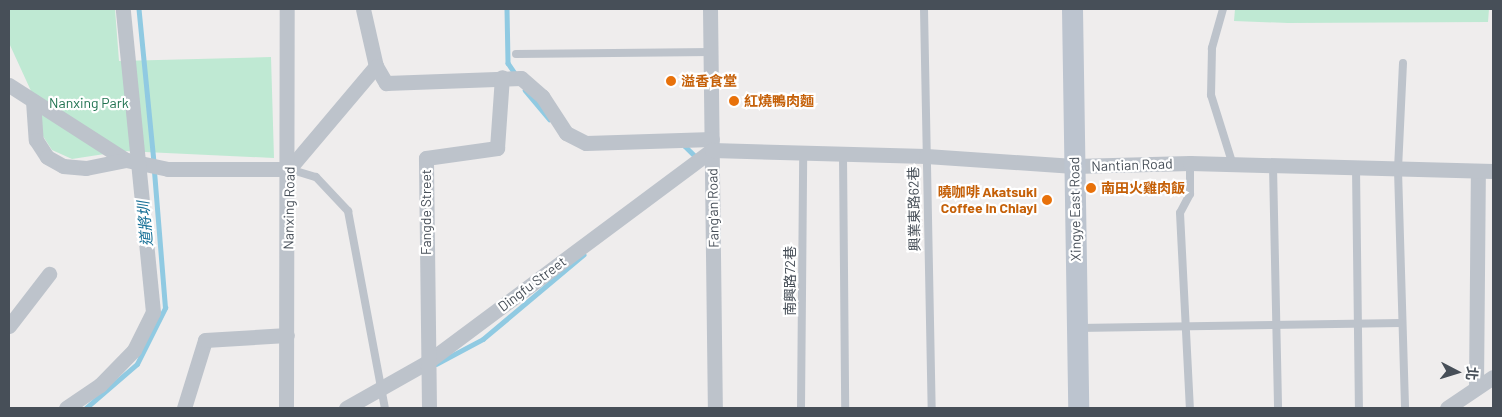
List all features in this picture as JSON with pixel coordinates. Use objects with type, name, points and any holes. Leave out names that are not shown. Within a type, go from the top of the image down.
[{"type":"street","points":[[66,408],[100,385],[134,350],[153,312],[132,162],[123,9]]},
{"type":"street","name":"Nanxing Road","points":[[286,9],[289,169],[286,408]]},
{"type":"street","points":[[33,101],[36,140],[47,157],[63,166],[86,168],[132,162],[289,169],[376,66],[363,9]]},
{"type":"street","name":"Fang'an Road","points":[[710,9],[715,408]]},
{"type":"street","name":"Xingye East Road","points":[[1072,9],[1078,408]]},
{"type":"street","name":"Nantian Road","points":[[376,66],[386,83],[502,77],[521,78],[542,96],[566,133],[586,143],[712,144],[803,154],[926,156],[1074,166],[1190,163],[1493,172]]},
{"type":"street","name":"Fangde Street","points":[[429,408],[426,363],[426,158],[497,148],[502,77]]},
{"type":"street","points":[[9,85],[132,162]]},
{"type":"street","name":"Dingfu Street","points":[[346,408],[382,386],[426,363],[712,144]]},
{"type":"street","points":[[1476,388],[1478,172]]},
{"type":"street","points":[[9,326],[49,274]]},
{"type":"street","points":[[184,408],[205,340],[287,335]]},
{"type":"street","points":[[1446,408],[1493,377]]},
{"type":"lane","name":"興業東路62巷","points":[[924,9],[932,408]]},
{"type":"lane","points":[[1223,9],[1212,48],[1211,95],[1233,165]]},
{"type":"lane","points":[[516,54],[711,52]]},
{"type":"lane","points":[[1404,63],[1398,170],[1401,324],[1405,408]]},
{"type":"lane","name":"南興路72巷","points":[[802,408],[803,154]]},
{"type":"lane","points":[[843,156],[844,408]]},
{"type":"lane","points":[[1190,163],[1190,194],[1180,213],[1188,327],[1190,408]]},
{"type":"lane","points":[[1273,166],[1278,408]]},
{"type":"lane","points":[[1356,168],[1359,408]]},
{"type":"lane","points":[[289,169],[316,177],[348,211],[385,408]]},
{"type":"lane","points":[[1077,328],[1401,324]]},
{"type":"green space","name":"Nanxing Park","points":[[9,9],[115,9],[119,61],[271,57],[274,158],[124,151],[72,159],[52,150],[39,130],[37,104],[9,43]]},
{"type":"green space","points":[[1235,9],[1489,9],[1488,22],[1288,23],[1234,21]]},
{"type":"waterway","name":"道將圳","points":[[139,9],[154,162]]},
{"type":"waterway","points":[[507,9],[508,63],[516,75]]},
{"type":"waterway","points":[[525,90],[549,119]]},
{"type":"waterway","points":[[685,146],[696,157]]},
{"type":"waterway","name":"道將圳","points":[[86,408],[137,364],[165,308],[154,170]]},
{"type":"waterway","points":[[436,364],[483,339],[583,255]]},
{"type":"place","name":"溢香食堂","points":[[671,81]]},
{"type":"place","name":"紅燒鴨肉麵","points":[[734,101]]},
{"type":"place","name":"南田火雞肉飯","points":[[1091,188]]},
{"type":"place","name":"曉咖啡 Akatsuki Coffee in Chiayi","points":[[1047,200]]}]
